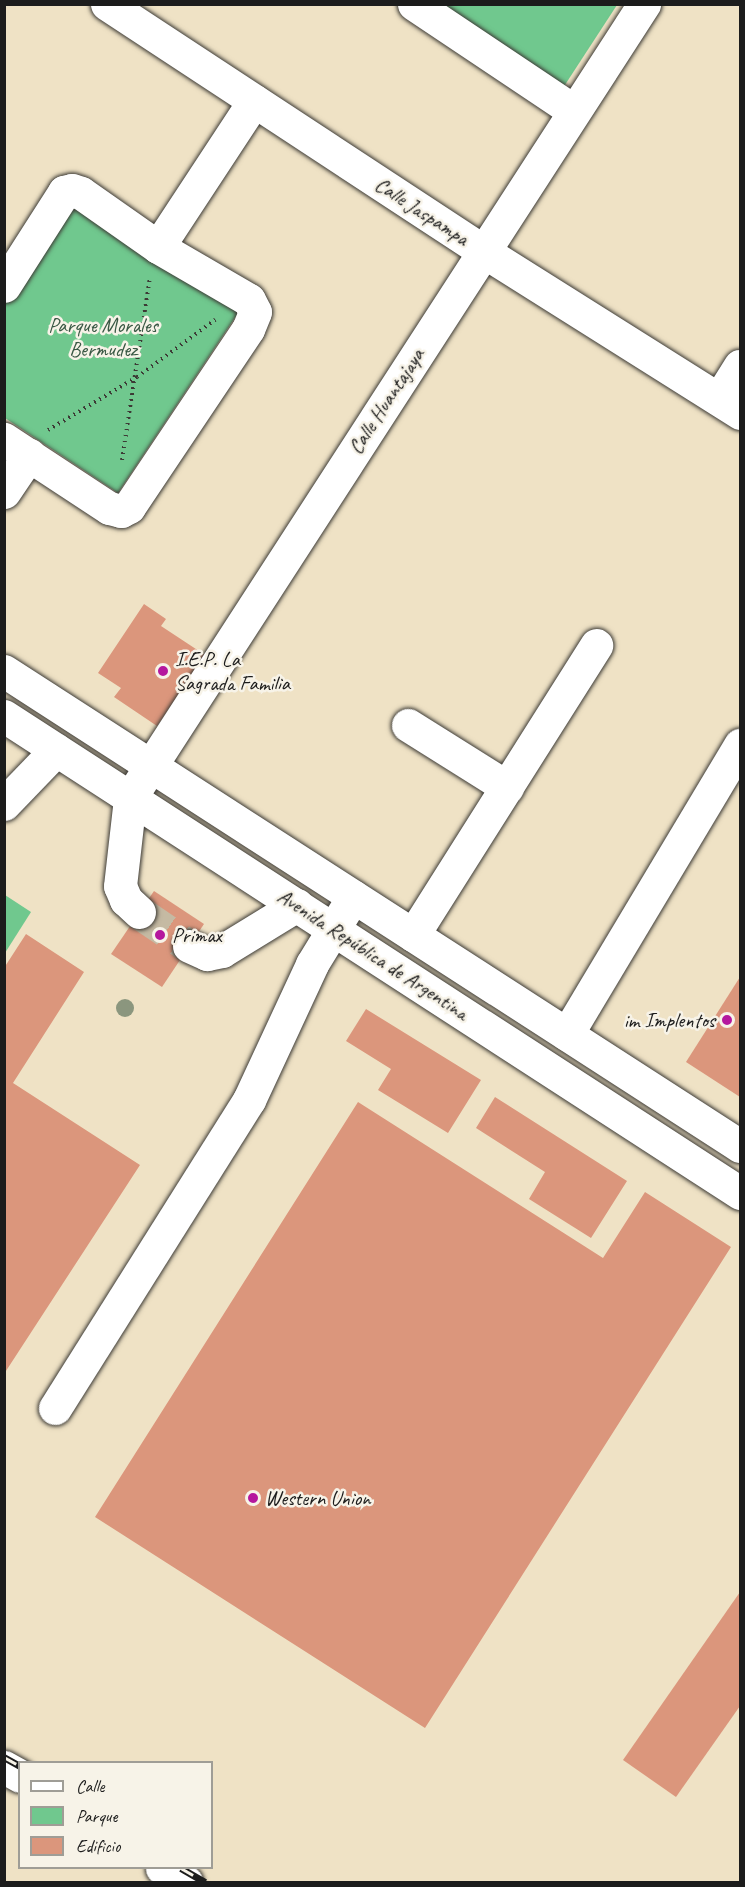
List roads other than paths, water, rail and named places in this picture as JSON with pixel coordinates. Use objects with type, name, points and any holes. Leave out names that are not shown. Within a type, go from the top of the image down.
[{"type":"street","name":"Calle Jaspampa","points":[[107,4],[483,251],[730,406]]},
{"type":"street","points":[[414,4],[574,111]]},
{"type":"street","name":"Calle Huantajaya","points":[[130,798],[644,4]]},
{"type":"street","points":[[158,247],[254,101]]},
{"type":"street","points":[[4,286],[64,192],[72,190],[81,193],[158,247],[249,300],[255,312],[248,329],[129,507],[121,511],[109,508],[17,447],[4,492]]},
{"type":"street","points":[[730,406],[741,366]]},
{"type":"street","points":[[413,935],[596,645]]},
{"type":"street","name":"Avenida República de Argentina","points":[[4,671],[741,1146]]},
{"type":"street","name":"Avenida República de Argentina","points":[[4,716],[741,1192]]},
{"type":"street","points":[[408,725],[507,787]]},
{"type":"street","points":[[567,1034],[741,745]]},
{"type":"street","points":[[4,804],[56,750]]},
{"type":"street","points":[[130,798],[120,886],[126,900],[139,912]]},
{"type":"street","points":[[55,1408],[249,1100],[312,964],[353,897]]},
{"type":"street","points":[[189,946],[207,954],[222,951],[297,905]]},
{"type":"street","points":[[4,1767],[18,1775]]},
{"type":"street","points":[[164,1869],[186,1882]]},
{"type":"tunnel","points":[[139,912],[189,946]]},
{"type":"railway","points":[[4,1757],[18,1765]]},
{"type":"railway","points":[[183,1869],[205,1882]]},
{"type":"place","name":"I.E.P. La Sagrada Familia","points":[[163,671]]},
{"type":"place","name":"Primax","points":[[160,935]]},
{"type":"place","name":"im Implentos","points":[[727,1020]]},
{"type":"place","name":"Western Union","points":[[253,1498]]},
{"type":"park label","name":"Parque Morales Bermudez","points":[[103,337]]}]
